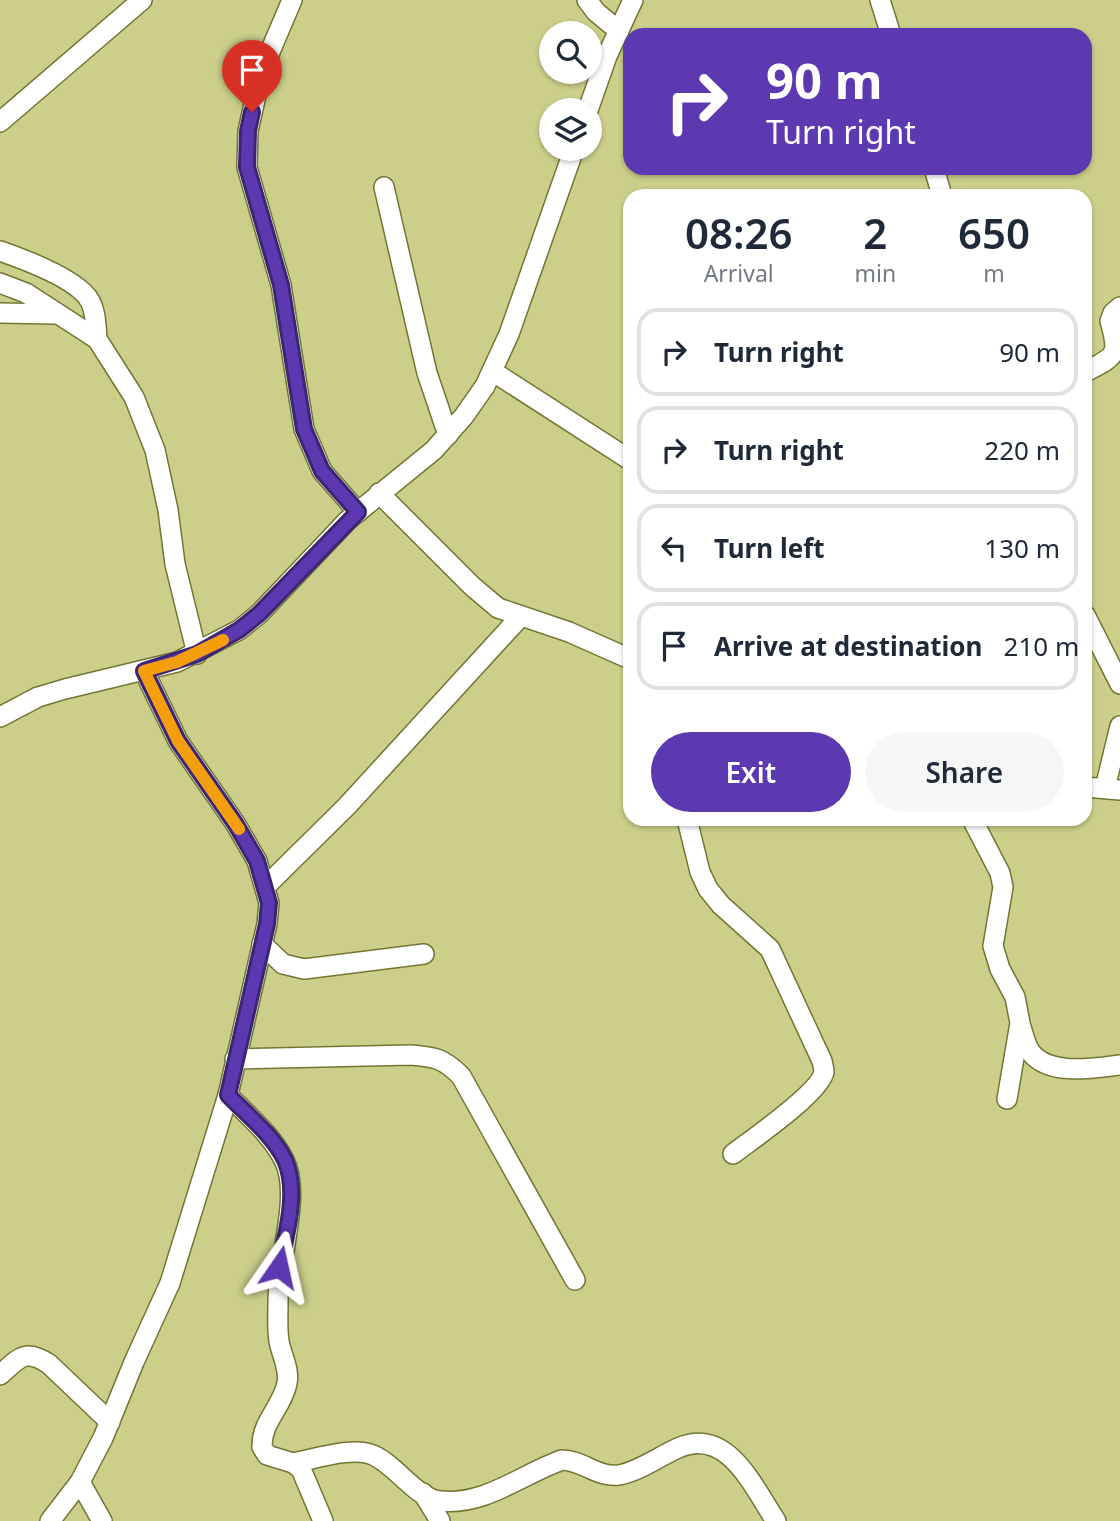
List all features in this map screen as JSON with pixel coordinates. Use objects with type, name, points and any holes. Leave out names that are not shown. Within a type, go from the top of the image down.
[{"type":"street","points":[[0,122],[142,0]]},
{"type":"street","points":[[292,0],[261,73],[248,131],[247,167],[281,285],[304,429],[322,471],[358,512]]},
{"type":"street","points":[[587,0],[596,12],[618,31]]},
{"type":"street","points":[[592,98],[607,56],[634,0]]},
{"type":"street","points":[[880,0],[889,28]]},
{"type":"street","points":[[0,717],[38,697],[144,671],[197,654],[239,630],[259,614],[358,512],[448,435],[485,386],[509,334],[570,161]]},
{"type":"street","points":[[384,187],[427,373],[448,435]]},
{"type":"street","points":[[0,251],[35,263],[67,281],[89,299],[94,311],[97,339]]},
{"type":"street","points":[[0,283],[26,293],[97,339],[134,397],[155,450],[168,510],[175,564],[197,654]]},
{"type":"street","points":[[1092,368],[1115,353],[1118,344],[1110,321],[1113,313],[1120,307]]},
{"type":"street","points":[[0,313],[58,314]]},
{"type":"street","points":[[492,371],[623,455]]},
{"type":"street","points":[[379,493],[498,608],[569,632],[623,656]]},
{"type":"street","points":[[266,886],[347,806],[521,616]]},
{"type":"street","points":[[1092,628],[1120,684]]},
{"type":"street","points":[[50,1521],[80,1482],[110,1422],[170,1283],[228,1095],[269,903],[266,886],[247,840],[178,741],[144,671]]},
{"type":"street","points":[[1092,788],[1112,789],[1120,726]]},
{"type":"street","points":[[689,826],[700,873],[708,889],[721,905],[770,949],[822,1061],[824,1073],[810,1092],[733,1154]]},
{"type":"street","points":[[975,826],[1002,880],[1002,898],[993,946],[1000,969],[1015,997],[1027,1047],[1042,1062],[1053,1066],[1120,1066]]},
{"type":"street","points":[[262,944],[283,964],[304,969],[424,954]]},
{"type":"street","points":[[1007,1099],[1020,1023]]},
{"type":"street","points":[[235,1059],[411,1055],[437,1057],[449,1064],[461,1076],[575,1280]]},
{"type":"street","points":[[228,1095],[276,1147],[285,1161],[290,1178],[278,1296],[278,1336],[288,1377],[287,1385],[266,1426],[262,1447],[267,1455],[293,1463],[301,1469],[323,1521]]},
{"type":"street","points":[[0,1375],[27,1354],[38,1357],[49,1364],[110,1422]]},
{"type":"street","points":[[293,1463],[351,1452],[364,1453],[384,1462],[432,1500],[454,1501],[494,1492],[562,1460],[573,1460],[608,1476],[617,1475],[639,1468],[679,1448],[694,1443],[709,1443],[725,1451],[738,1463],[776,1521]]},
{"type":"street","points":[[80,1482],[103,1521]]},
{"type":"street","points":[[422,1493],[440,1521]]},
{"type":"slow traffic","points":[[223,640],[177,662],[144,671],[178,741],[239,829]]},
{"type":"route","points":[[252,112],[248,131],[247,167],[281,285],[304,429],[322,471],[358,512],[259,614],[239,630],[197,654],[144,671],[178,741],[247,840],[266,886],[269,903],[267,924],[228,1095],[263,1130],[285,1161],[290,1178],[290,1195],[279,1267]]}]
